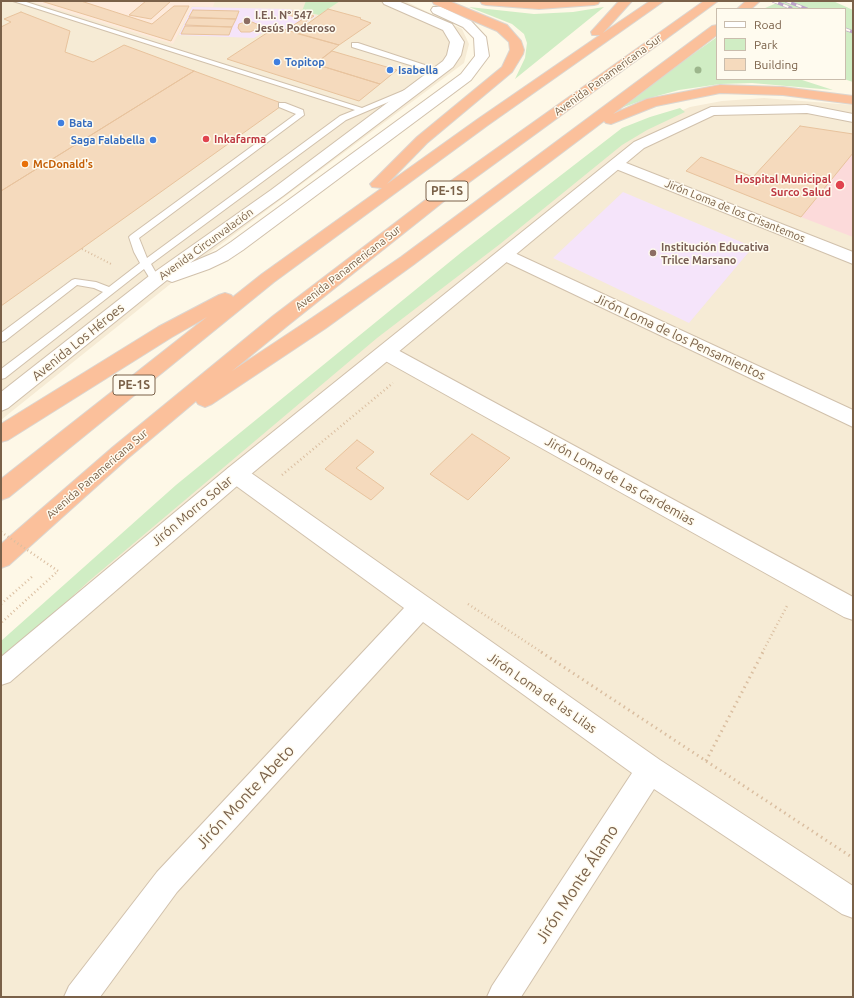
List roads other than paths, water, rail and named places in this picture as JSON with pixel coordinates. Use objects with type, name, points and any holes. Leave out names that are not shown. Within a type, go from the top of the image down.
[{"type":"highway","points":[[340,225],[422,140],[507,69],[514,58],[517,50],[515,41],[502,28],[438,1]]},
{"type":"highway","points":[[486,1],[539,5],[594,1]]},
{"type":"highway","points":[[580,54],[626,1]]},
{"type":"highway","name":"PE-1S","points":[[1,491],[268,278],[476,126],[658,1]]},
{"type":"highway","name":"Avenida Panamericana Sur","points":[[1,558],[120,453],[280,321],[441,196],[712,1]]},
{"type":"highway","points":[[744,8],[754,1]]},
{"type":"highway","points":[[120,453],[227,385],[407,261],[716,30]]},
{"type":"highway","points":[[819,82],[853,91]]},
{"type":"highway","points":[[572,138],[652,102],[720,89],[783,91],[853,100]]},
{"type":"highway","points":[[1,434],[165,332],[268,278]]},
{"type":"street","name":"Avenida Circunvalación","points":[[155,280],[277,193],[448,64],[456,50],[457,42],[448,27],[388,1]]},
{"type":"street","name":"Avenida Circunvalación","points":[[155,280],[188,271],[227,253],[466,77],[482,56],[480,37],[467,24],[415,1]]},
{"type":"street","name":"Jirón Morro Solar","points":[[1,673],[236,474],[387,353],[639,146],[711,111],[807,109],[853,118]]},
{"type":"street","name":"Jirón Loma de los Crisantemos","points":[[616,164],[853,258]]},
{"type":"street","name":"Jirón Loma de los Pensamientos","points":[[506,255],[853,419]]},
{"type":"street","name":"Avenida Los Héroes","points":[[1,403],[155,280]]},
{"type":"street","name":"Jirón Loma de Las Gardemias","points":[[387,353],[853,609]]},
{"type":"street","name":"Jirón Loma de las Lilas","points":[[236,474],[650,770],[853,903]]},
{"type":"street","name":"Jirón Monte Abeto","points":[[80,997],[167,882],[421,607]]},
{"type":"street","name":"Jirón Monte Álamo","points":[[502,997],[650,770]]},
{"type":"lane","points":[[16,1],[362,110]]},
{"type":"lane","points":[[355,45],[439,71]]},
{"type":"lane","points":[[1,375],[145,264],[343,118],[415,90]]},
{"type":"lane","points":[[155,280],[139,252],[134,237],[300,115],[300,112],[282,105]]},
{"type":"lane","points":[[132,274],[155,280]]},
{"type":"lane","points":[[1,338],[75,282],[96,285],[110,291]]},
{"type":"railway","points":[[773,1],[791,8]]},
{"type":"railway","points":[[786,1],[804,8]]},
{"type":"railway","points":[[846,29],[853,32]]},
{"type":"place","name":"I.E.I. N° 547 Jesús Poderoso","points":[[247,21]]},
{"type":"place","name":"Topitop","points":[[277,62]]},
{"type":"place","name":"Isabella","points":[[390,70]]},
{"type":"place","name":"Bata","points":[[61,123]]},
{"type":"place","name":"Inkafarma","points":[[206,139]]},
{"type":"place","name":"Saga Falabella","points":[[153,140]]},
{"type":"place","name":"McDonald's","points":[[25,164]]},
{"type":"place","name":"Hospital Municipal Surco Salud","points":[[840,185]]},
{"type":"place","name":"Institución Educativa Trilce Marsano","points":[[653,253]]}]
